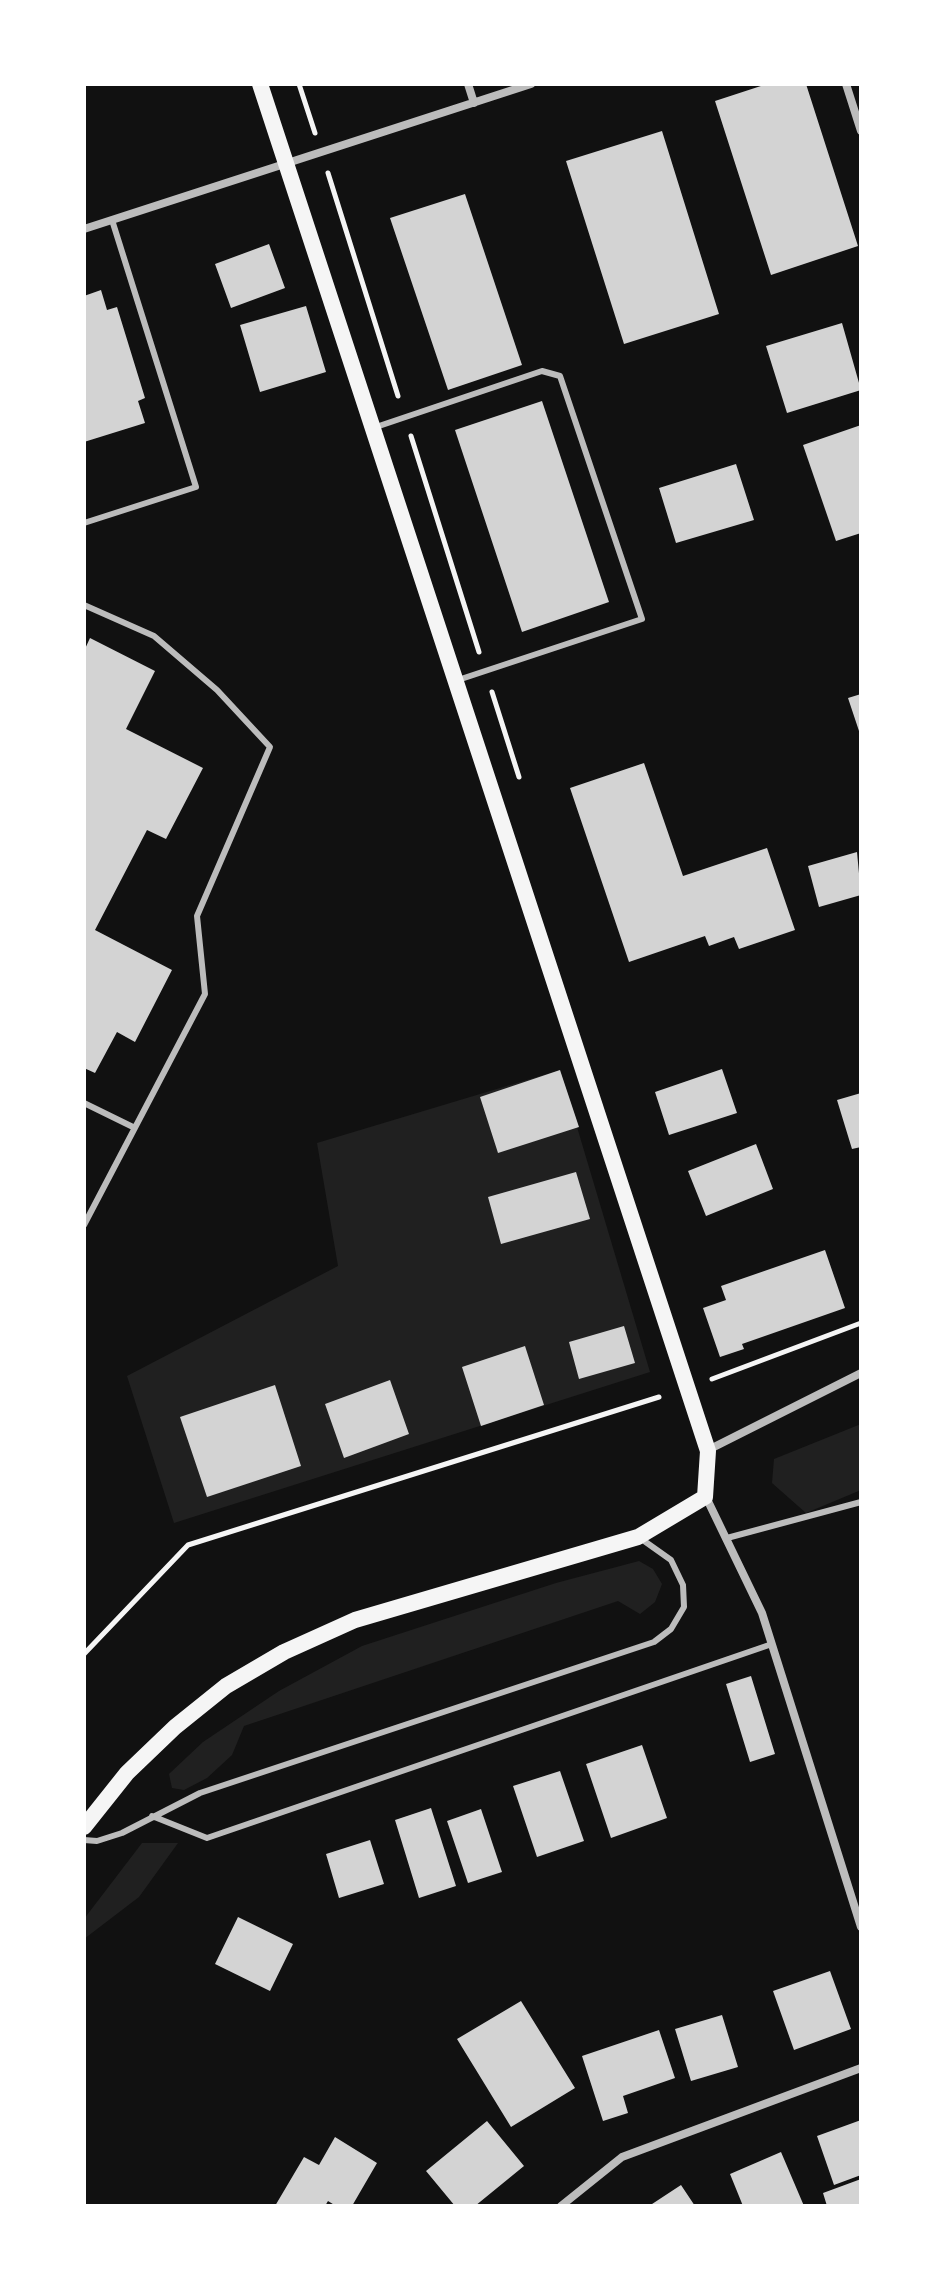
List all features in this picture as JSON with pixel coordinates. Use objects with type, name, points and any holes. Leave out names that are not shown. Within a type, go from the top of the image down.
[{"type":"main road","points":[[84,1827],[127,1773],[175,1727],[226,1686],[284,1652],[355,1620],[638,1537],[705,1497],[708,1451],[260,84]]},
{"type":"street","points":[[468,84],[474,103]]},
{"type":"street","points":[[84,229],[531,84]]},
{"type":"street","points":[[846,84],[861,131]]},
{"type":"street","points":[[708,1451],[861,1373]]},
{"type":"street","points":[[705,1497],[762,1613],[861,1927]]},
{"type":"street","points":[[561,2206],[622,2157],[861,2068]]},
{"type":"lane","points":[[84,523],[196,487],[112,220]]},
{"type":"lane","points":[[373,428],[542,371],[560,376],[642,619],[456,681]]},
{"type":"lane","points":[[84,605],[154,636],[217,690],[270,747],[197,916],[205,994],[84,1225]]},
{"type":"lane","points":[[84,1103],[135,1128]]},
{"type":"lane","points":[[727,1538],[861,1502]]},
{"type":"lane","points":[[84,1840],[97,1841],[122,1833],[200,1793],[654,1642],[671,1629],[684,1607],[683,1585],[671,1560],[638,1537]]},
{"type":"lane","points":[[152,1816],[207,1838],[772,1644]]},
{"type":"path","points":[[299,84],[524,791]]},
{"type":"path","points":[[705,1364],[710,1380],[861,1323]]},
{"type":"path","points":[[84,1654],[188,1545],[659,1397]]},
{"type":"shaded area","points":[[560,1070],[650,1372],[174,1523],[127,1376],[338,1266],[317,1143]]},
{"type":"shaded area","points":[[861,1424],[861,1490],[806,1513],[772,1483],[774,1459]]},
{"type":"shaded area","points":[[639,1561],[653,1569],[662,1584],[655,1602],[640,1614],[618,1601],[244,1726],[232,1755],[207,1778],[184,1790],[172,1788],[169,1774],[203,1742],[279,1691],[362,1646],[556,1583]]},
{"type":"shaded area","points":[[142,1843],[178,1843],[139,1897],[84,1939],[84,1919]]},
{"type":"building","points":[[767,84],[806,84],[858,246],[771,275],[715,101]]},
{"type":"building","points":[[662,131],[719,314],[624,344],[566,161]]},
{"type":"building","points":[[465,194],[522,365],[448,390],[390,218]]},
{"type":"building","points":[[269,244],[285,288],[231,308],[215,264]]},
{"type":"building","points":[[101,290],[107,310],[117,307],[145,398],[138,401],[145,423],[84,442],[84,296]]},
{"type":"building","points":[[306,306],[326,372],[260,392],[240,325]]},
{"type":"building","points":[[842,323],[861,390],[787,413],[766,346]]},
{"type":"building","points":[[542,401],[609,602],[522,632],[455,430]]},
{"type":"building","points":[[861,425],[861,533],[836,541],[803,445]]},
{"type":"building","points":[[736,464],[754,520],[676,543],[659,488]]},
{"type":"building","points":[[90,638],[155,671],[126,729],[203,768],[166,839],[147,830],[95,930],[172,970],[135,1042],[117,1032],[95,1073],[84,1068],[84,651]]},
{"type":"building","points":[[861,694],[861,734],[860,734],[848,698]]},
{"type":"building","points":[[644,763],[683,876],[767,848],[795,930],[739,949],[734,937],[709,946],[705,936],[629,962],[570,788]]},
{"type":"building","points":[[857,852],[861,895],[819,907],[808,866]]},
{"type":"building","points":[[722,1069],[737,1113],[669,1135],[655,1092]]},
{"type":"building","points":[[560,1070],[579,1127],[498,1153],[480,1097]]},
{"type":"building","points":[[861,1093],[861,1147],[852,1149],[837,1100]]},
{"type":"building","points":[[756,1144],[773,1189],[706,1216],[688,1171]]},
{"type":"building","points":[[576,1172],[590,1219],[501,1244],[488,1197]]},
{"type":"building","points":[[825,1250],[845,1308],[742,1344],[744,1349],[720,1357],[703,1308],[726,1300],[721,1286]]},
{"type":"building","points":[[624,1326],[635,1363],[579,1379],[569,1342]]},
{"type":"building","points":[[525,1346],[544,1405],[481,1426],[462,1367]]},
{"type":"building","points":[[390,1380],[409,1434],[344,1458],[325,1404]]},
{"type":"building","points":[[275,1385],[301,1466],[207,1497],[180,1417]]},
{"type":"building","points":[[751,1676],[775,1754],[750,1762],[726,1684]]},
{"type":"building","points":[[642,1745],[667,1818],[611,1838],[586,1764]]},
{"type":"building","points":[[560,1771],[584,1841],[537,1857],[513,1786]]},
{"type":"building","points":[[431,1808],[456,1886],[419,1898],[395,1820]]},
{"type":"building","points":[[481,1809],[502,1872],[468,1883],[447,1821]]},
{"type":"building","points":[[370,1840],[384,1884],[339,1898],[326,1854]]},
{"type":"building","points":[[238,1917],[293,1944],[270,1991],[215,1964]]},
{"type":"building","points":[[830,1971],[851,2029],[794,2050],[773,1991]]},
{"type":"building","points":[[521,2001],[575,2088],[511,2127],[457,2039]]},
{"type":"building","points":[[722,2015],[738,2067],[691,2081],[675,2029]]},
{"type":"building","points":[[659,2030],[675,2078],[623,2096],[628,2113],[603,2121],[582,2056]]},
{"type":"building","points":[[861,2120],[861,2175],[834,2185],[817,2136]]},
{"type":"building","points":[[487,2121],[524,2166],[475,2206],[455,2206],[426,2171]]},
{"type":"building","points":[[335,2137],[377,2163],[352,2206],[336,2206],[328,2201],[325,2206],[275,2206],[304,2157],[319,2165]]},
{"type":"building","points":[[781,2152],[804,2206],[743,2206],[730,2174]]},
{"type":"building","points":[[861,2179],[861,2206],[827,2206],[823,2193]]},
{"type":"building","points":[[681,2185],[695,2206],[649,2206]]}]
